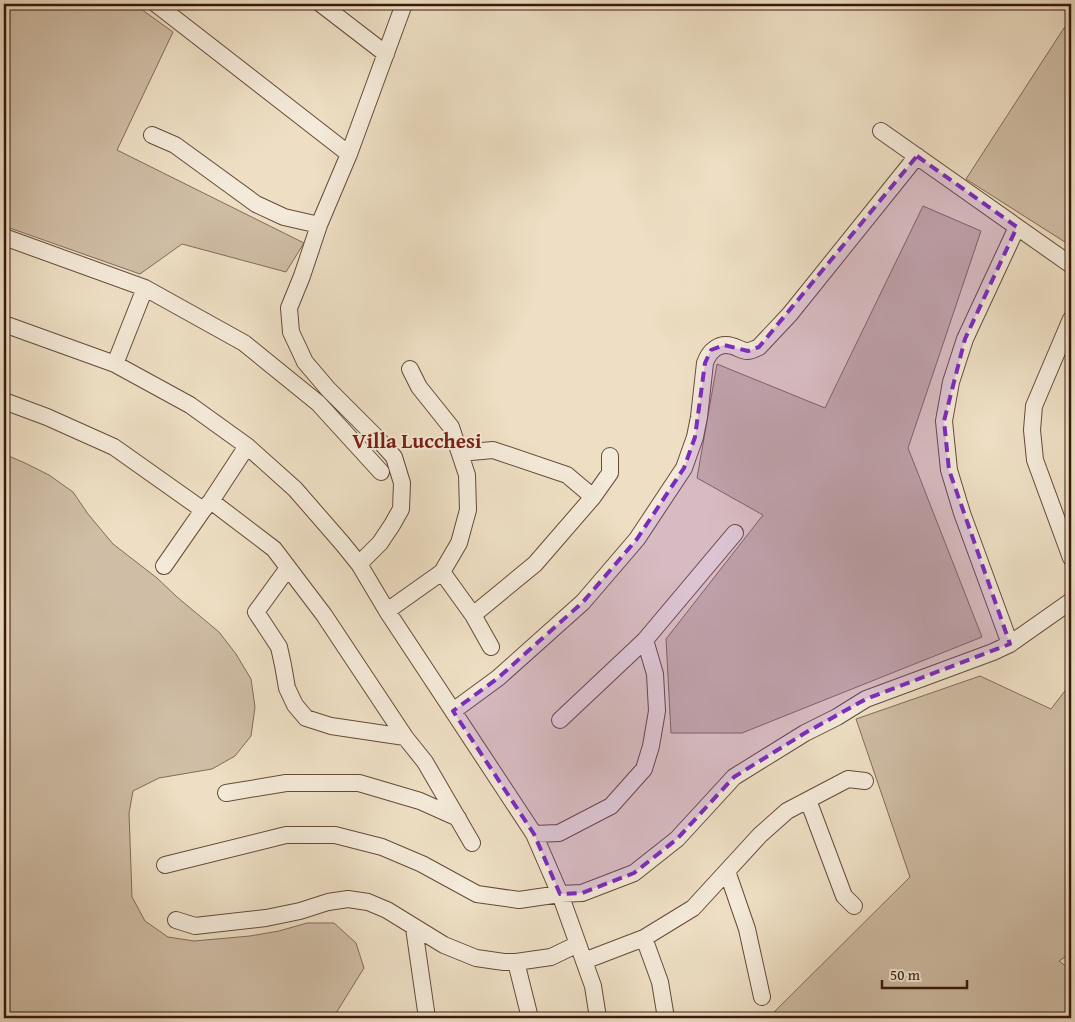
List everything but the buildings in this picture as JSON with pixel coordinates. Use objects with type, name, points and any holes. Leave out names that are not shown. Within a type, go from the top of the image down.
[{"type":"street","points":[[156,4],[349,154]]},
{"type":"street","points":[[321,4],[386,54]]},
{"type":"street","points":[[359,564],[380,543],[401,509],[402,483],[394,457],[328,389],[305,362],[291,332],[289,308],[349,154],[404,4]]},
{"type":"street","points":[[881,131],[1071,265]]},
{"type":"street","points":[[152,134],[175,145],[256,204],[284,217],[320,225]]},
{"type":"street","points":[[453,711],[498,678],[583,602],[638,539],[684,468],[695,437],[705,363],[711,350],[724,345],[732,345],[748,351],[759,347],[790,314],[917,156]]},
{"type":"street","points":[[1010,644],[962,513],[949,470],[944,421],[951,382],[965,339],[1017,227]]},
{"type":"street","points":[[4,237],[145,288],[244,343],[318,403],[381,472]]},
{"type":"street","points":[[115,364],[145,288]]},
{"type":"street","points":[[1071,319],[1034,406],[1032,430],[1035,460],[1071,558]]},
{"type":"street","points":[[4,324],[115,364],[190,404],[247,446],[295,489],[342,543],[359,564],[387,611],[534,834],[560,894],[593,986],[598,1018]]},
{"type":"street","points":[[387,611],[442,572],[459,543],[468,510],[467,476],[451,428],[420,387],[410,369]]},
{"type":"street","points":[[4,401],[48,417],[114,447],[274,550],[324,614],[405,737],[425,762],[472,843]]},
{"type":"street","points":[[164,566],[247,446]]},
{"type":"street","points":[[460,453],[493,450],[567,476],[593,498]]},
{"type":"street","points":[[472,615],[535,564],[593,498],[610,473],[610,456]]},
{"type":"street","points":[[560,720],[644,640],[735,533]]},
{"type":"street","points":[[288,568],[256,612],[279,647],[287,688],[295,705],[306,718],[331,726],[405,737]]},
{"type":"street","points":[[442,572],[472,615],[491,647]]},
{"type":"street","points":[[165,865],[286,835],[335,835],[382,847],[422,864],[478,894],[519,900],[582,893],[634,873],[677,839],[734,777],[805,733],[837,717],[866,699],[1010,644],[1071,601]]},
{"type":"street","points":[[534,834],[559,833],[611,806],[644,769],[651,746],[657,710],[655,674],[644,640]]},
{"type":"street","points":[[584,961],[644,938],[693,908],[760,835],[787,811],[848,779],[865,780]]},
{"type":"street","points":[[226,792],[286,783],[359,783],[420,801],[458,818]]},
{"type":"street","points":[[808,800],[844,896],[854,906]]},
{"type":"street","points":[[727,871],[747,929],[762,997]]},
{"type":"street","points":[[176,920],[195,926],[266,918],[348,898],[368,902],[387,910],[444,945],[476,958],[516,962],[550,957],[578,944]]},
{"type":"street","points":[[414,928],[427,1018]]},
{"type":"street","points":[[644,938],[660,982],[666,1018]]},
{"type":"street","points":[[516,962],[530,1018]]},
{"type":"highlighted area","points":[[917,156],[1017,227],[965,339],[944,421],[949,470],[1010,644],[866,699],[805,733],[734,777],[677,839],[634,873],[582,893],[560,894],[534,834],[453,711],[498,678],[583,602],[637,539],[684,468],[695,437],[705,363],[711,350],[724,345],[748,351],[759,347]]},
{"type":"shaded area","points":[[4,4],[134,4],[173,32],[117,150],[304,243],[286,272],[182,244],[140,274],[4,226]]},
{"type":"shaded area","points":[[1071,26],[1071,246],[966,179],[1064,28]]},
{"type":"shaded area","points":[[923,206],[981,231],[908,448],[982,637],[742,733],[671,733],[666,639],[763,515],[697,478],[717,364],[825,408]]},
{"type":"shaded area","points":[[4,454],[49,475],[73,492],[88,514],[113,544],[157,578],[219,632],[236,654],[251,679],[255,707],[251,736],[235,756],[212,769],[159,778],[133,791],[129,813],[132,897],[145,921],[168,937],[194,941],[250,936],[279,931],[307,923],[334,923],[356,943],[364,968],[333,1018],[4,1018]]},
{"type":"shaded area","points":[[980,676],[1051,709],[1071,683],[1071,953],[1059,961],[1071,970],[1071,1018],[768,1018],[910,877],[856,719]]},
{"type":"district","name":"Villa Lucchesi","points":[[417,441]]}]
